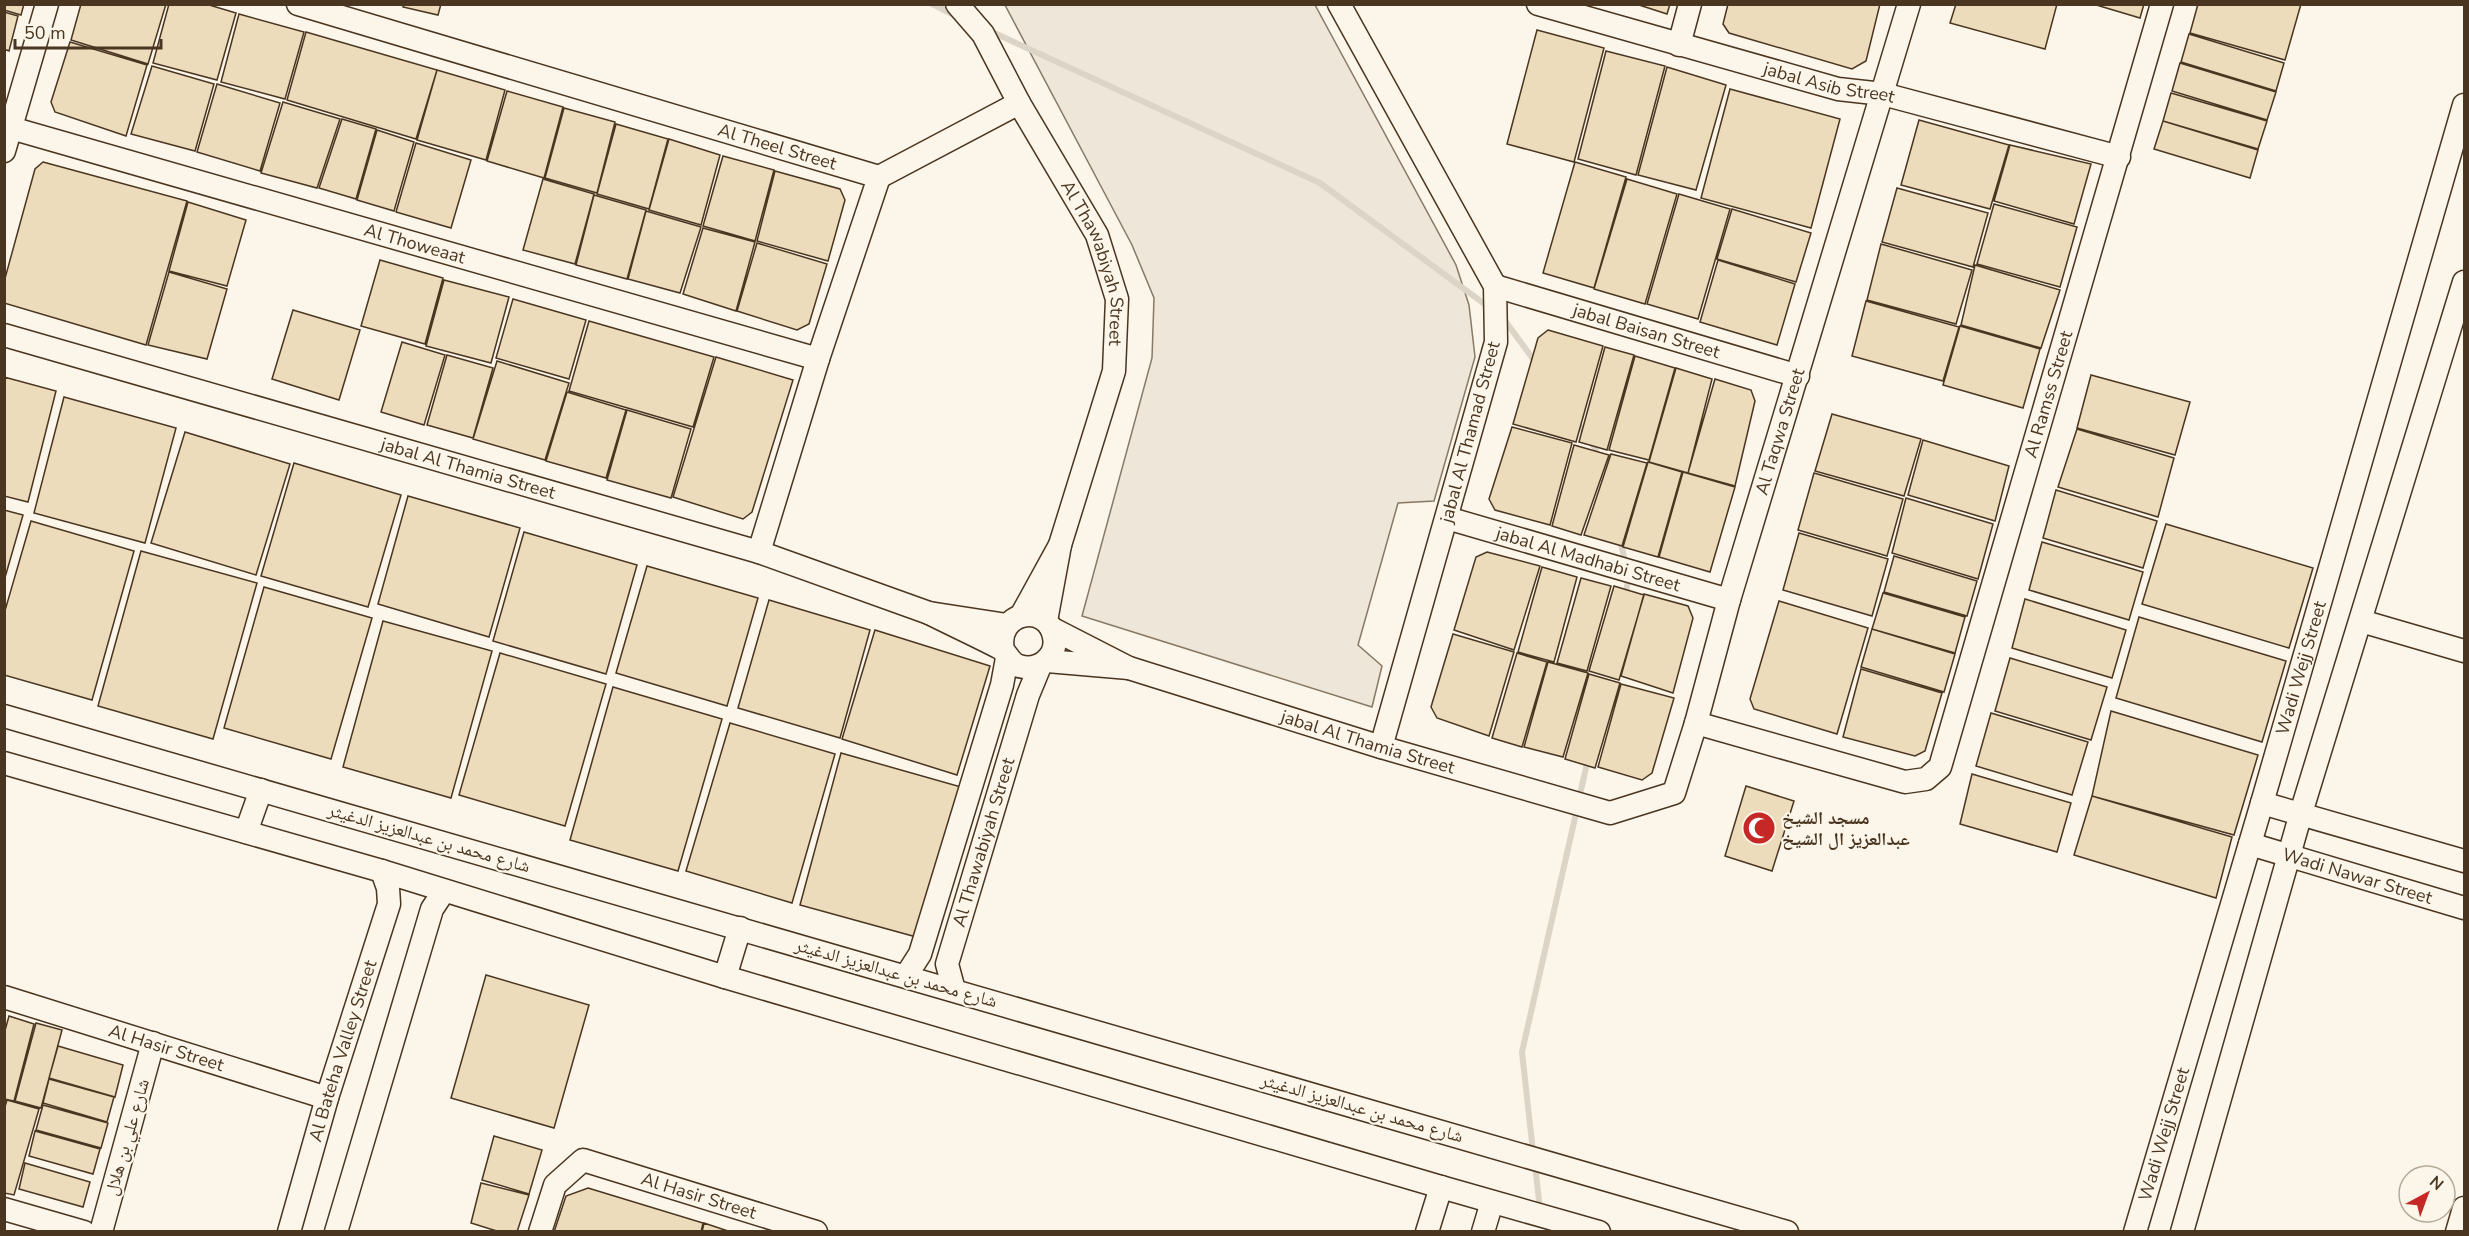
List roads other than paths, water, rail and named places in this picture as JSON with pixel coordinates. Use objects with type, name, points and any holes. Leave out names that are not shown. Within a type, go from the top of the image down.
[{"type":"street","points":[[4,151],[47,4]]},
{"type":"street","name":"Al Theel Street","points":[[298,4],[879,177]]},
{"type":"street","name":"Al Thawabiyah Street","points":[[957,4],[983,34],[1019,103],[1097,235],[1117,299],[1114,371],[1060,546]]},
{"type":"street","name":"jabal Asib Street","points":[[1539,4],[1838,89],[1882,94],[2119,157]]},
{"type":"street","points":[[1679,45],[1690,4]]},
{"type":"street","name":"Al Taqwa Street","points":[[1610,813],[1674,793],[1696,723],[1729,600],[1909,4]]},
{"type":"street","name":"Al Ramss Street","points":[[1696,723],[1905,782],[1926,779],[1940,767],[2162,4]]},
{"type":"street","name":"jabal Al Thamad Street","points":[[1344,8],[1495,286],[1496,342],[1381,747]]},
{"type":"street","points":[[759,552],[818,359],[879,177],[1019,103]]},
{"type":"street","name":"Wadi Wejj Street","points":[[2135,1232],[2464,105]]},
{"type":"street","name":"Al Thoweaat","points":[[11,128],[818,359]]},
{"type":"street","points":[[2182,1232],[2301,813],[2464,282]]},
{"type":"street","name":"jabal Baisan Street","points":[[1495,286],[1798,376]]},
{"type":"street","name":"jabal Al Thamia Street","points":[[4,335],[759,552],[929,613]]},
{"type":"street","name":"jabal Al Madhabi Street","points":[[1447,518],[1729,600]]},
{"type":"street","points":[[1005,654],[1001,641],[1060,546]]},
{"type":"street","points":[[1043,663],[1055,645],[1048,625],[1060,546]]},
{"type":"street","points":[[929,613],[1014,620],[1039,617],[1048,625],[1129,668]]},
{"type":"street","points":[[929,613],[1005,654],[1022,667],[1031,668],[1043,663],[1129,668]]},
{"type":"street","points":[[2361,621],[2464,651]]},
{"type":"street","name":"Al Thawabiyah Street","points":[[906,976],[920,954],[1002,685],[1005,654]]},
{"type":"street","name":"Al Thawabiyah Street","points":[[954,990],[947,964],[1029,695],[1043,663]]},
{"type":"street","name":"jabal Al Thamia Street","points":[[1129,668],[1381,747],[1610,813]]},
{"type":"street","name":"شارع محمد بن عبدالعزيز الدغيثر","points":[[4,716],[1786,1232]]},
{"type":"street","points":[[4,763],[382,871],[726,976],[1599,1232]]},
{"type":"street","points":[[246,832],[261,790]]},
{"type":"street","points":[[2262,803],[2464,861]]},
{"type":"street","name":"Wadi Nawar Street","points":[[2250,844],[2464,908]]},
{"type":"street","name":"Al Bateha Valley Street","points":[[289,1232],[327,1098],[389,904],[388,888],[382,871]]},
{"type":"street","points":[[336,1232],[432,909],[444,891]]},
{"type":"street","points":[[726,976],[740,928]]},
{"type":"street","name":"Al Hasir Street","points":[[4,997],[327,1098]]},
{"type":"street","name":"شارع علي بن هلال","points":[[101,1232],[153,1043]]},
{"type":"street","name":"Al Hasir Street","points":[[540,1232],[555,1185],[583,1160],[816,1232]]},
{"type":"street","points":[[1427,1232],[1441,1187]]},
{"type":"street","points":[[1483,1232],[1492,1202]]},
{"type":"street","points":[[2457,1232],[2464,1208]]},
{"type":"street","points":[[4,1209],[84,1232]]},
{"type":"waterway","points":[[932,4],[956,16]]},
{"type":"waterway","points":[[990,31],[1320,183],[1490,308]]},
{"type":"waterway","points":[[1503,318],[1536,363]]},
{"type":"waterway","points":[[1576,421],[1595,448],[1598,458]]},
{"type":"waterway","points":[[1620,540],[1626,565]]},
{"type":"waterway","points":[[1625,597],[1629,575]]},
{"type":"waterway","points":[[1579,799],[1588,759]]},
{"type":"waterway","points":[[1533,1152],[1522,1052],[1577,809]]},
{"type":"waterway","points":[[1535,1165],[1540,1209]]},
{"type":"place","name":"مسجد الشيخ عبدالعزيز ال الشيخ","points":[[1759,828]]}]
